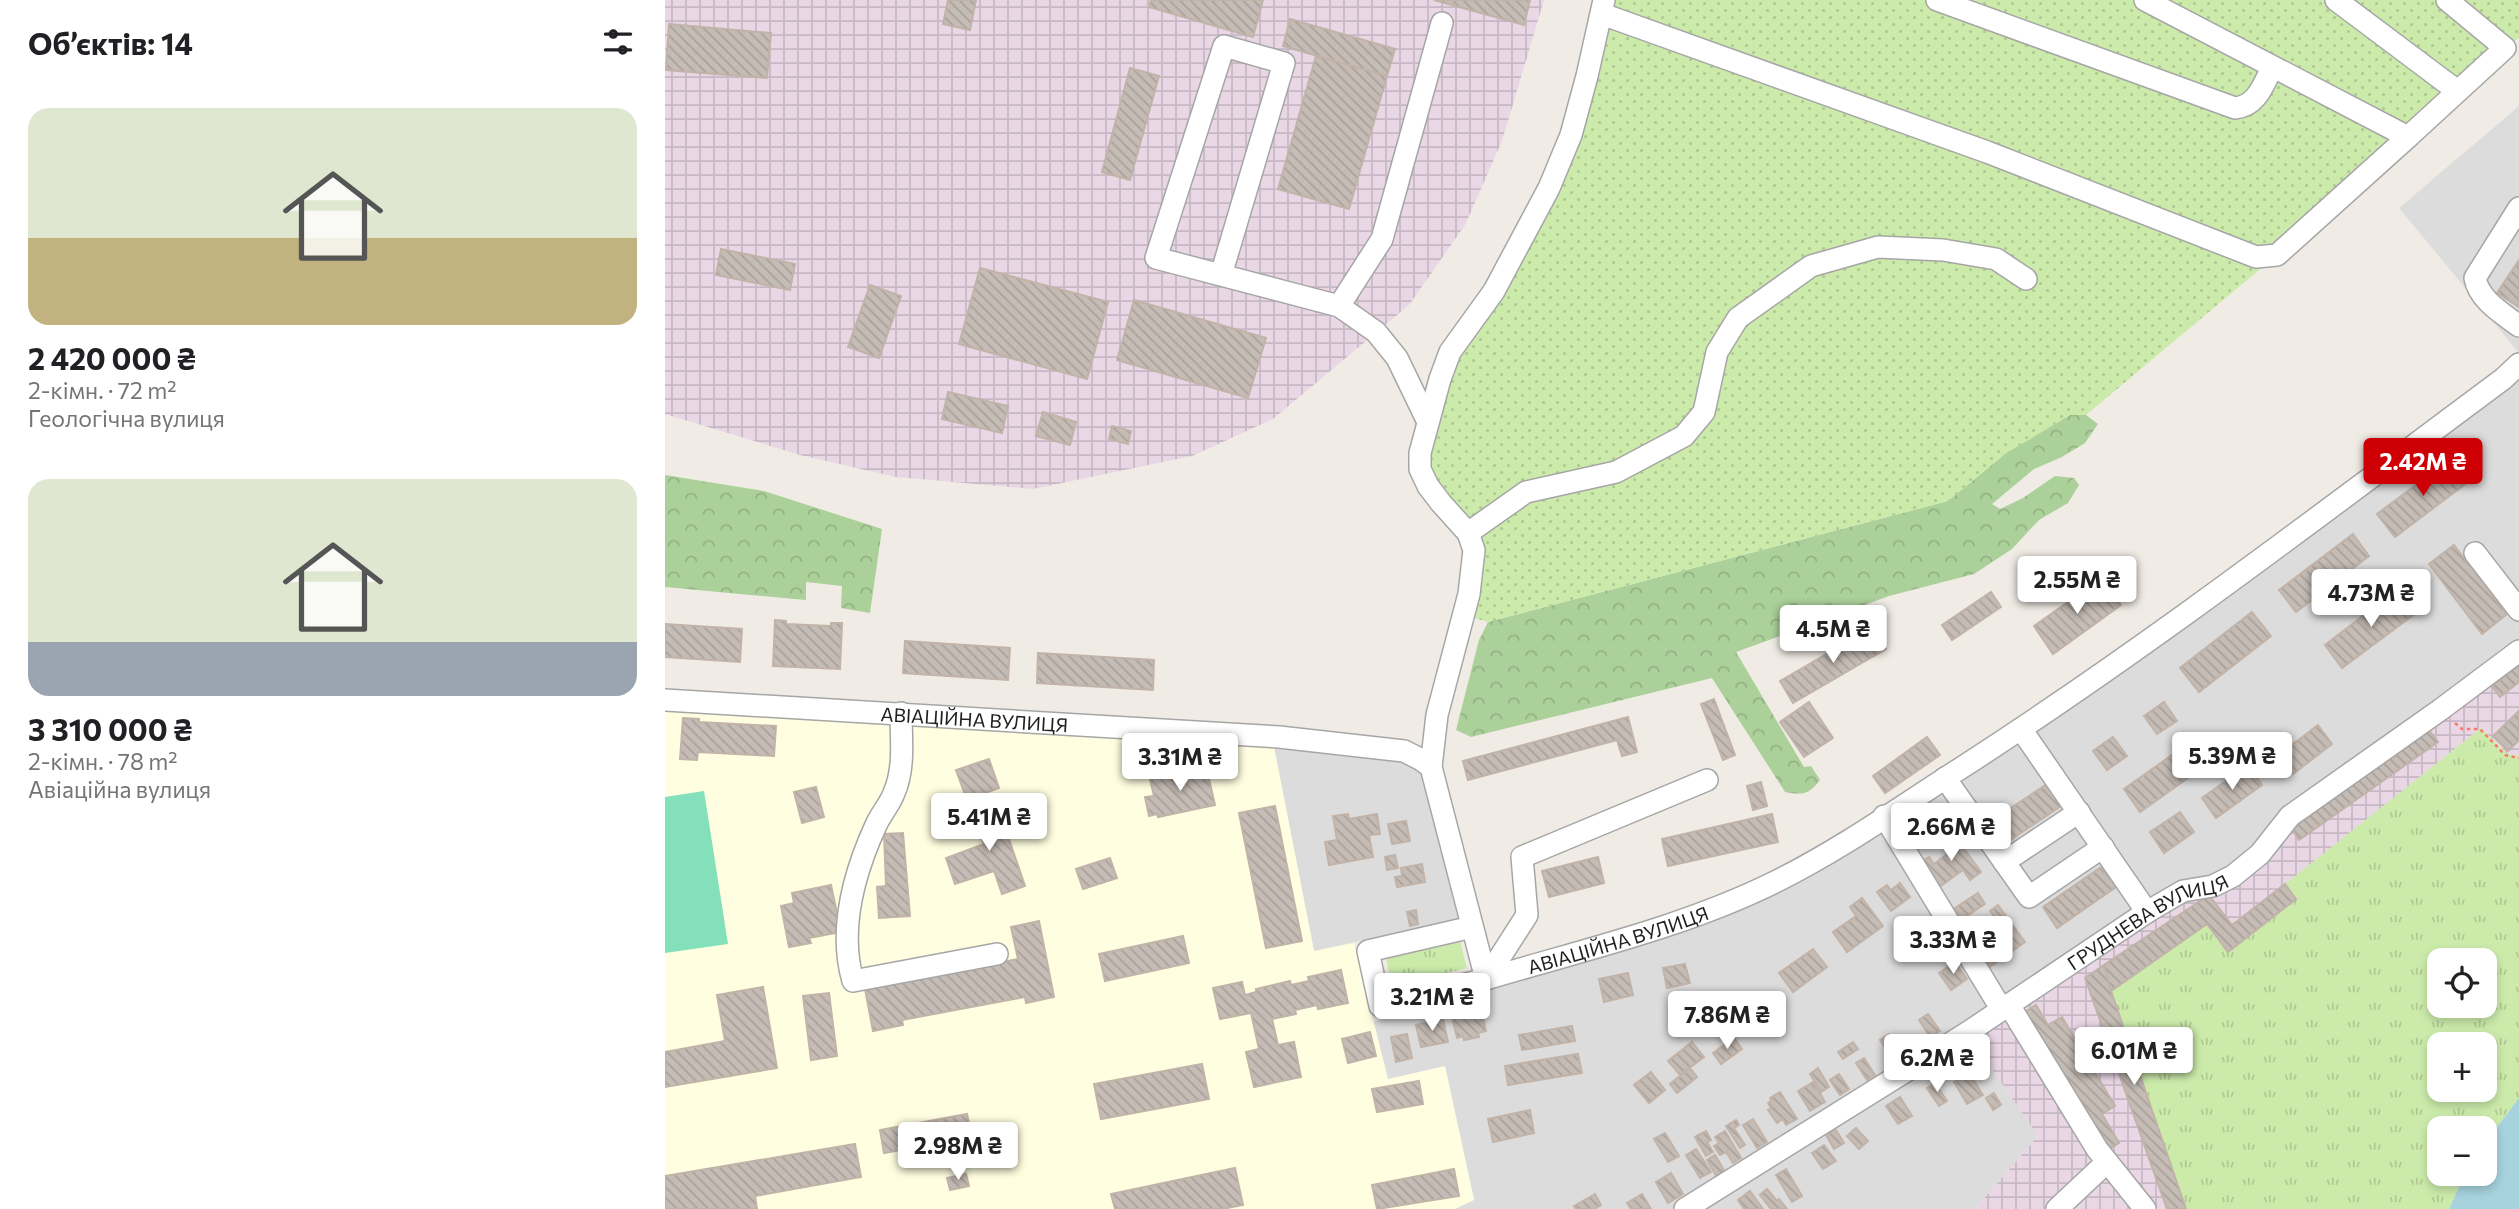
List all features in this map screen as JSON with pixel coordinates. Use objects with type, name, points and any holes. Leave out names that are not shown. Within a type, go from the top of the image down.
[{"type":"street","points":[[1937,0],[2235,107],[2245,107],[2255,101],[2272,68]]},
{"type":"street","points":[[2145,0],[2408,137]]},
{"type":"street","points":[[2336,0],[2456,90]]},
{"type":"street","points":[[1486,979],[1431,767],[1437,715],[1469,594],[1475,550],[1468,533],[1428,486],[1420,469],[1420,453],[1450,352],[1494,291],[1549,188],[1571,135],[1603,7],[2256,257],[2277,255],[2505,48],[2447,0]]},
{"type":"street","points":[[1339,306],[1383,239],[1442,23]]},
{"type":"street","points":[[1221,275],[1284,63],[1224,46],[1156,258],[1339,306],[1376,332],[1397,358],[1428,422]]},
{"type":"street","points":[[2519,208],[2475,278],[2477,288],[2490,304],[2519,326]]},
{"type":"street","points":[[1468,533],[1526,492],[1616,472],[1684,436],[1703,412],[1717,352],[1738,318],[1811,266],[1878,247],[1943,250],[1996,259],[2026,279]]},
{"type":"street","name":"АВІАЦІЙНА ВУЛИЦЯ","points":[[1472,927],[1368,951],[1380,1006],[1486,979],[1687,919],[1775,882],[2021,729],[2259,561],[2503,379],[2519,364]]},
{"type":"street","points":[[2476,553],[2519,610]]},
{"type":"street","name":"ГРУДНЕВА ВУЛИЦЯ","points":[[1685,1209],[2006,1007],[2147,912],[2183,891],[2213,886],[2233,876],[2260,854],[2290,816],[2441,710],[2519,651]]},
{"type":"street","name":"АВІАЦІЙНА ВУЛИЦЯ","points":[[665,700],[1279,737],[1404,751],[1420,758],[1431,767]]},
{"type":"street","points":[[901,713],[900,772],[894,793],[877,823],[858,869],[847,923],[847,961],[853,981],[997,954]]},
{"type":"street","points":[[2021,729],[2147,912]]},
{"type":"street","points":[[1945,778],[2029,897],[2102,847]]},
{"type":"street","points":[[1486,979],[1527,915],[1522,857],[1707,780]]},
{"type":"street","points":[[2004,862],[2079,812]]},
{"type":"street","points":[[1884,816],[2097,1149],[2145,1209]]},
{"type":"street","points":[[2057,1209],[2107,1162]]},
{"type":"path","points":[[2441,710],[2462,729],[2480,729],[2505,755],[2519,758]]},
{"type":"shaded area","points":[[665,0],[1544,0],[1502,141],[1465,225],[1409,305],[1273,419],[1192,456],[1033,489],[896,477],[800,455],[665,414]]},
{"type":"shaded area","points":[[2519,106],[2519,353],[2399,208]]},
{"type":"shaded area","points":[[2519,364],[2519,651],[2260,854],[2002,1010],[1884,816]]},
{"type":"shaded area","points":[[2519,651],[2519,756],[2506,753],[2481,728],[2285,885],[2296,899],[2228,952],[2111,991],[2186,1209],[1975,1209],[2038,1136],[1967,1033],[2147,912],[2213,886]]},
{"type":"shaded area","points":[[665,710],[1274,747],[1314,951],[1354,943],[1388,1079],[1445,1066],[1474,1200],[1455,1209],[665,1209]]},
{"type":"shaded area","points":[[1274,747],[1403,761],[1423,774],[1458,919],[1314,951]]},
{"type":"shaded area","points":[[1880,831],[1992,1003],[1672,1209],[1455,1209],[1474,1199],[1445,1067],[1388,1080],[1373,1022],[1753,906]]},
{"type":"shaded area","points":[[1967,1033],[2038,1136],[1975,1209],[1685,1209]]},
{"type":"green space","points":[[1604,0],[2519,0],[2519,38],[2277,255],[2086,415],[2070,415],[2006,453],[1948,501],[1488,622],[1464,615],[1474,550],[1420,453],[1440,379],[1549,188]]},
{"type":"green space","points":[[2070,415],[2086,415],[2098,424],[2085,443],[2034,469],[1992,504],[2000,509],[2023,498],[2055,476],[2074,478],[2079,485],[2068,503],[2039,520],[2012,549],[1974,574],[1889,596],[1736,652],[1804,767],[1811,766],[1820,780],[1809,791],[1785,792],[1712,678],[1471,737],[1456,730],[1479,640],[1488,622],[1948,501],[2006,453]]},
{"type":"green space","points":[[665,475],[764,491],[882,529],[870,613],[841,608],[842,586],[806,582],[806,600],[665,587]]},
{"type":"green space","points":[[2481,728],[2506,753],[2519,756],[2519,1098],[2497,1127],[2497,1116],[2427,1116],[2427,1186],[2460,1186],[2449,1209],[2186,1209],[2111,991],[2207,924],[2229,952],[2296,899],[2285,884]]},
{"type":"green space","points":[[704,791],[728,944],[665,953],[665,797]]},
{"type":"green space","points":[[1460,941],[1467,968],[1392,986],[1386,958]]},
{"type":"water","points":[[2519,1098],[2519,1209],[2449,1209],[2460,1186],[2497,1186],[2497,1127]]},
{"type":"building","points":[[948,0],[976,0],[970,30],[943,24]]},
{"type":"building","points":[[1151,0],[1263,0],[1253,37],[1149,7]]},
{"type":"building","points":[[1434,0],[1530,0],[1524,25]]},
{"type":"building","points":[[1290,19],[1395,49],[1387,76],[1283,46]]},
{"type":"building","points":[[669,24],[771,33],[767,78],[666,70]]},
{"type":"building","points":[[1316,56],[1387,76],[1349,209],[1278,189]]},
{"type":"building","points":[[1130,68],[1159,76],[1130,180],[1102,172]]},
{"type":"building","points":[[721,249],[795,264],[790,290],[716,275]]},
{"type":"building","points":[[2519,260],[2519,307],[2497,293]]},
{"type":"building","points":[[980,268],[1108,302],[1087,379],[959,344]]},
{"type":"building","points":[[870,285],[901,296],[879,358],[848,347]]},
{"type":"building","points":[[1134,300],[1266,338],[1248,398],[1117,360]]},
{"type":"building","points":[[948,392],[1008,406],[1002,433],[942,419]]},
{"type":"building","points":[[1043,412],[1076,422],[1070,445],[1036,436]]},
{"type":"building","points":[[1112,426],[1131,431],[1128,444],[1109,439]]},
{"type":"building","points":[[2451,459],[2468,482],[2395,537],[2377,514]]},
{"type":"building","points":[[2353,534],[2369,556],[2296,612],[2279,590]]},
{"type":"building","points":[[2454,545],[2507,614],[2482,634],[2429,564]]},
{"type":"building","points":[[2102,578],[2121,605],[2053,654],[2034,626]]},
{"type":"building","points":[[2398,589],[2416,613],[2342,668],[2325,645]]},
{"type":"building","points":[[1991,592],[2001,607],[1952,640],[1942,625]]},
{"type":"building","points":[[2252,612],[2271,636],[2199,692],[2180,668]]},
{"type":"building","points":[[775,620],[786,621],[786,624],[831,626],[831,623],[842,623],[840,669],[773,666]]},
{"type":"building","points":[[665,624],[742,629],[740,662],[665,657]]},
{"type":"building","points":[[1873,627],[1886,649],[1793,703],[1780,681]]},
{"type":"building","points":[[905,641],[1010,648],[1008,680],[903,673]]},
{"type":"building","points":[[1038,653],[1154,660],[1153,690],[1037,683]]},
{"type":"building","points":[[2519,665],[2519,682],[2500,697],[2492,686]]},
{"type":"building","points":[[1714,699],[1735,755],[1723,760],[1701,704]]},
{"type":"building","points":[[1809,702],[1833,738],[1804,757],[1780,722]]},
{"type":"building","points":[[2164,702],[2177,721],[2157,734],[2144,716]]},
{"type":"building","points":[[2519,711],[2519,740],[2508,751],[2493,736]]},
{"type":"building","points":[[1628,717],[1637,752],[1622,756],[1617,740],[1468,780],[1463,761]]},
{"type":"building","points":[[683,718],[699,719],[699,722],[776,726],[774,756],[698,752],[697,760],[680,759]]},
{"type":"building","points":[[2318,725],[2332,744],[2293,774],[2279,755]]},
{"type":"building","points":[[2429,730],[2438,742],[2299,840],[2291,827]]},
{"type":"building","points":[[1927,737],[1940,755],[1885,793],[1873,776]]},
{"type":"building","points":[[2113,737],[2127,756],[2107,770],[2093,751]]},
{"type":"building","points":[[2186,745],[2202,768],[2140,812],[2124,789]]},
{"type":"building","points":[[989,759],[999,788],[967,800],[956,770]]},
{"type":"building","points":[[2248,765],[2262,785],[2216,818],[2202,798]]},
{"type":"building","points":[[1206,766],[1215,805],[1158,817],[1157,814],[1149,816],[1145,797],[1154,796],[1150,779]]},
{"type":"building","points":[[1761,782],[1767,806],[1753,810],[1747,786]]},
{"type":"building","points":[[2047,784],[2061,806],[2003,845],[1988,823]]},
{"type":"building","points":[[816,787],[824,817],[802,823],[794,792]]},
{"type":"building","points":[[996,801],[1025,886],[1002,894],[994,871],[955,884],[946,858],[984,844],[972,810]]},
{"type":"building","points":[[1275,806],[1302,941],[1266,948],[1239,813]]},
{"type":"building","points":[[2180,812],[2194,832],[2164,853],[2150,832]]},
{"type":"building","points":[[1348,814],[1349,819],[1377,814],[1380,834],[1369,835],[1373,857],[1329,865],[1325,842],[1337,840],[1333,816]]},
{"type":"building","points":[[1772,814],[1778,842],[1668,866],[1662,839]]},
{"type":"building","points":[[1406,821],[1410,841],[1392,844],[1388,824]]},
{"type":"building","points":[[1952,832],[1981,872],[1970,880],[1963,870],[1938,888],[1919,863],[1929,857],[1934,864],[1951,851],[1942,839]]},
{"type":"building","points":[[903,833],[910,916],[879,918],[877,887],[886,886],[884,834]]},
{"type":"building","points":[[1395,855],[1398,868],[1387,870],[1385,857]]},
{"type":"building","points":[[1598,857],[1604,883],[1549,897],[1542,871]]},
{"type":"building","points":[[1110,858],[1117,878],[1083,889],[1076,869]]},
{"type":"building","points":[[1422,864],[1425,882],[1397,887],[1395,877],[1402,876],[1401,868]]},
{"type":"building","points":[[2101,867],[2116,887],[2057,928],[2043,907]]},
{"type":"building","points":[[1900,883],[1910,897],[1891,911],[1877,892],[1887,885],[1891,890]]},
{"type":"building","points":[[2285,884],[2296,899],[2228,952],[2207,924],[2111,991],[2104,965],[2209,895],[2232,925]]},
{"type":"building","points":[[831,885],[841,932],[809,938],[811,943],[789,947],[781,906],[794,903],[792,893]]},
{"type":"building","points":[[1978,893],[1985,904],[1962,919],[1955,908]]},
{"type":"building","points":[[1862,898],[1883,926],[1847,952],[1833,932],[1856,916],[1850,907]]},
{"type":"building","points":[[1998,905],[2025,942],[1987,969],[1966,939],[1980,929],[1986,938],[2002,927],[1990,911]]},
{"type":"building","points":[[1416,910],[1418,924],[1410,926],[1407,912]]},
{"type":"building","points":[[1039,921],[1054,997],[1026,1003],[1025,997],[902,1020],[903,1025],[873,1031],[865,989],[1018,959],[1011,927]]},
{"type":"building","points":[[1183,936],[1189,963],[1105,981],[1099,954]]},
{"type":"building","points":[[1813,949],[1827,967],[1793,992],[1779,973]]},
{"type":"building","points":[[1955,962],[1967,979],[1951,990],[1939,973]]},
{"type":"building","points":[[1685,964],[1690,983],[1667,988],[1663,968]]},
{"type":"building","points":[[2104,965],[2186,1209],[2167,1209],[2085,978]]},
{"type":"building","points":[[1341,970],[1348,1003],[1318,1009],[1317,1005],[1295,1010],[1296,1014],[1272,1019],[1278,1045],[1294,1042],[1301,1077],[1254,1087],[1246,1052],[1259,1049],[1251,1013],[1220,1019],[1213,988],[1242,982],[1245,995],[1256,992],[1256,989],[1290,981],[1291,985],[1309,981],[1308,977]]},
{"type":"building","points":[[1628,973],[1633,995],[1604,1002],[1599,979]]},
{"type":"building","points":[[763,987],[777,1068],[665,1087],[665,1052],[725,1041],[717,995]]},
{"type":"building","points":[[829,993],[837,1056],[811,1060],[803,996]]},
{"type":"building","points":[[1747,995],[1760,1011],[1735,1032],[1722,1015]]},
{"type":"building","points":[[2036,1005],[2048,1025],[2062,1017],[2115,1106],[2102,1114],[2119,1143],[2103,1153],[2023,1013]]},
{"type":"building","points":[[1481,1010],[1486,1031],[1478,1033],[1479,1037],[1464,1040],[1463,1036],[1457,1038],[1452,1017]]},
{"type":"building","points":[[1928,1014],[1940,1031],[1930,1037],[1919,1020]]},
{"type":"building","points":[[1443,1019],[1448,1042],[1421,1047],[1416,1025]]},
{"type":"building","points":[[1572,1026],[1575,1041],[1522,1050],[1519,1035]]},
{"type":"building","points":[[1370,1032],[1376,1056],[1348,1063],[1342,1039]]},
{"type":"building","points":[[1407,1034],[1412,1058],[1396,1062],[1391,1037]]},
{"type":"building","points":[[1889,1034],[1902,1051],[1893,1058],[1880,1040]]},
{"type":"building","points":[[1734,1038],[1742,1049],[1721,1064],[1713,1053]]},
{"type":"building","points":[[1692,1042],[1704,1057],[1680,1075],[1668,1061]]},
{"type":"building","points":[[1853,1042],[1858,1049],[1843,1059],[1838,1052]]},
{"type":"building","points":[[1578,1054],[1582,1073],[1508,1085],[1505,1066]]},
{"type":"building","points":[[1864,1058],[1875,1075],[1867,1080],[1856,1063]]},
{"type":"building","points":[[1202,1064],[1209,1099],[1101,1119],[1094,1084]]},
{"type":"building","points":[[1690,1068],[1697,1077],[1677,1093],[1670,1084]]},
{"type":"building","points":[[1818,1068],[1829,1087],[1821,1092],[1810,1074]]},
{"type":"building","points":[[1651,1072],[1665,1090],[1649,1103],[1634,1085]]},
{"type":"building","points":[[1969,1073],[1983,1095],[1967,1104],[1954,1082]]},
{"type":"building","points":[[1839,1074],[1849,1089],[1840,1095],[1830,1080]]},
{"type":"building","points":[[1419,1081],[1423,1104],[1377,1112],[1372,1089]]},
{"type":"building","points":[[1813,1082],[1825,1102],[1810,1111],[1798,1091]]},
{"type":"building","points":[[1935,1083],[1947,1101],[1939,1106],[1927,1088]]},
{"type":"building","points":[[1780,1092],[1797,1119],[1786,1125],[1783,1119],[1777,1123],[1768,1110],[1771,1108],[1768,1103],[1770,1098]]},
{"type":"building","points":[[1994,1093],[2001,1105],[1993,1110],[1986,1098]]},
{"type":"building","points":[[1900,1097],[1912,1116],[1898,1124],[1886,1106]]},
{"type":"building","points":[[1530,1110],[1534,1133],[1493,1142],[1488,1119]]},
{"type":"building","points":[[967,1114],[972,1137],[884,1153],[880,1130]]},
{"type":"building","points":[[1753,1119],[1767,1142],[1757,1148],[1743,1125]]},
{"type":"building","points":[[1736,1120],[1739,1125],[1734,1128],[1745,1145],[1740,1148],[1726,1126]]},
{"type":"building","points":[[1856,1128],[1868,1141],[1859,1149],[1847,1136]]},
{"type":"building","points":[[1836,1130],[1844,1143],[1834,1149],[1826,1135]]},
{"type":"building","points":[[1706,1131],[1711,1140],[1707,1142],[1713,1152],[1706,1156],[1695,1137]]},
{"type":"building","points":[[1725,1131],[1741,1158],[1733,1163],[1726,1152],[1720,1155],[1714,1146],[1719,1143],[1715,1137]]},
{"type":"building","points":[[1665,1133],[1679,1156],[1668,1162],[1654,1139]]},
{"type":"building","points":[[855,1144],[861,1177],[755,1196],[757,1209],[665,1209],[665,1176]]},
{"type":"building","points":[[1824,1145],[1836,1161],[1823,1169],[1812,1153]]},
{"type":"building","points":[[1696,1149],[1711,1172],[1700,1178],[1686,1155]]},
{"type":"building","points":[[1715,1155],[1725,1172],[1717,1177],[1707,1160]]},
{"type":"building","points":[[1235,1168],[1243,1205],[1222,1209],[1115,1209],[1111,1194]]},
{"type":"building","points":[[1454,1169],[1459,1196],[1377,1209],[1372,1185]]},
{"type":"building","points":[[1786,1169],[1802,1196],[1792,1202],[1776,1175]]},
{"type":"building","points":[[1671,1173],[1683,1194],[1668,1203],[1656,1182]]},
{"type":"building","points":[[966,1174],[969,1186],[950,1190],[947,1178]]},
{"type":"building","points":[[1767,1189],[1787,1209],[1771,1209],[1760,1195]]},
{"type":"building","points":[[1750,1191],[1763,1209],[1744,1209],[1738,1200]]},
{"type":"building","points":[[1595,1194],[1601,1205],[1594,1209],[1576,1209],[1574,1206]]},
{"type":"building","points":[[1642,1194],[1651,1209],[1631,1209],[1627,1203]]}]
